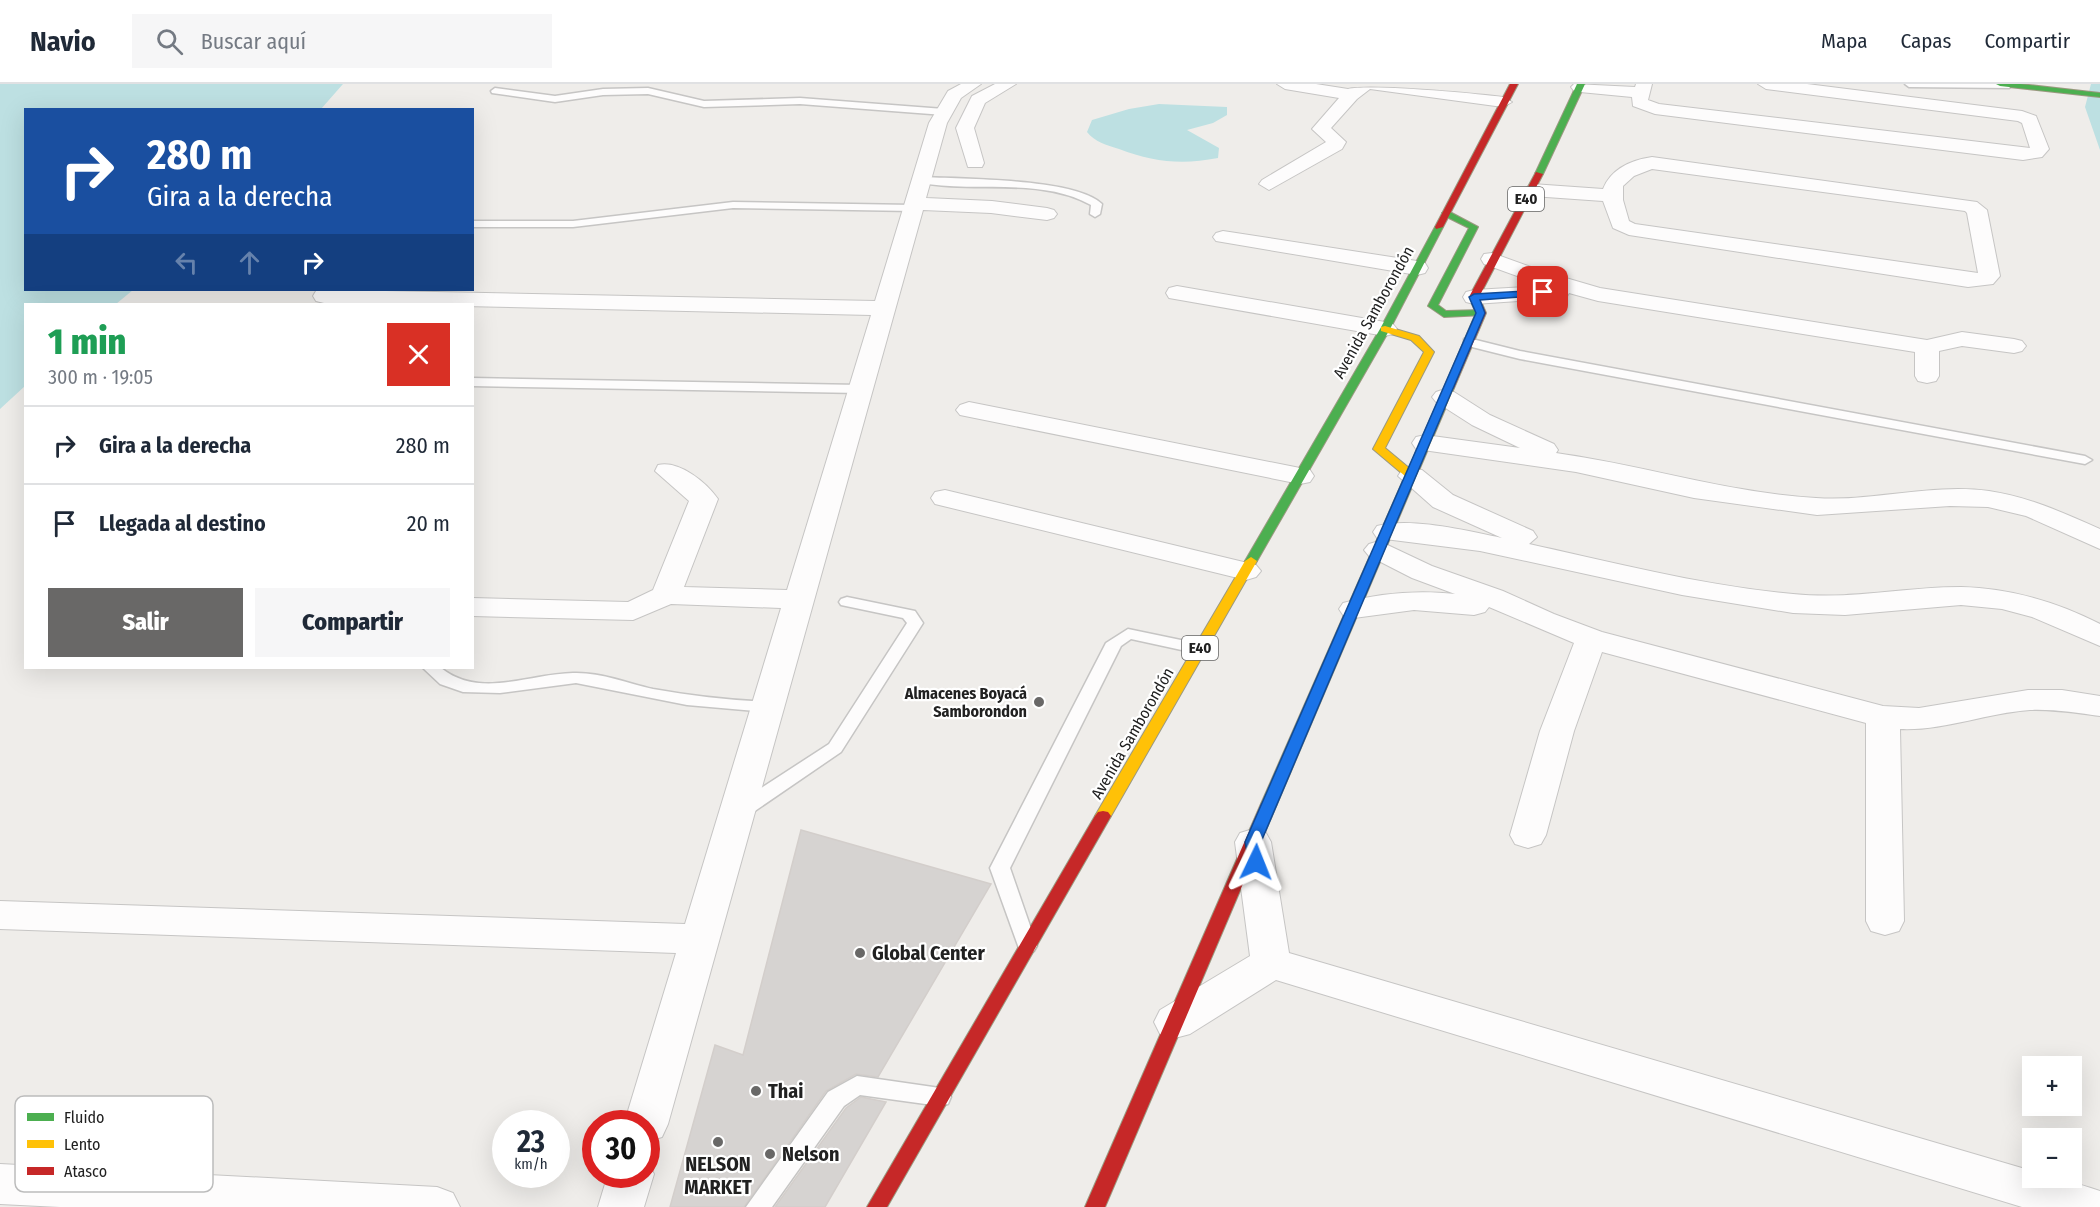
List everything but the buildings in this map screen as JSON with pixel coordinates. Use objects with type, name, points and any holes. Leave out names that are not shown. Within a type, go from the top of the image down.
[{"type":"main road","name":"Avenida Samborondón","points":[[877,1207],[1385,329],[1514,84]]},
{"type":"main road","points":[[2005,84],[2100,95]]},
{"type":"main road","points":[[2064,84],[2100,88]]},
{"type":"main road","name":"E40","points":[[1095,1207],[1412,476],[1468,342],[1492,259],[1532,190],[1580,86]]},
{"type":"main road","points":[[1446,213],[1474,227],[1433,306],[1444,314],[1477,305]]},
{"type":"main road","points":[[1385,329],[1414,336],[1424,343],[1429,352],[1379,449],[1412,476]]},
{"type":"street","points":[[650,1110],[938,123],[954,95],[973,84]]},
{"type":"street","points":[[975,163],[965,128],[978,100],[1008,84]]},
{"type":"street","points":[[1285,84],[1351,95]]},
{"type":"street","points":[[1269,184],[1335,146],[1337,142],[1321,129],[1351,95],[1366,84],[1389,85],[1503,102]]},
{"type":"street","points":[[1624,84],[1642,88]]},
{"type":"street","points":[[1642,88],[1639,102],[1655,109],[2023,154],[2035,153],[2040,149],[2030,120],[2022,116],[1766,84]]},
{"type":"street","points":[[1580,86],[1642,88]]},
{"type":"street","points":[[1652,163],[1959,203],[1977,210],[1989,276],[1985,279],[1968,280],[1643,232],[1620,224],[1613,191],[1635,165],[1652,163]]},
{"type":"street","points":[[1542,168],[1613,191]]},
{"type":"street","points":[[1532,190],[1613,191]]},
{"type":"street","points":[[916,197],[992,207],[1007,212],[1047,214]]},
{"type":"street","points":[[1223,237],[1417,268]]},
{"type":"street","points":[[1492,259],[1534,276],[1598,294],[1928,346],[1962,339],[2014,346]]},
{"type":"street","points":[[1477,305],[1527,292],[1598,294]]},
{"type":"street","points":[[1176,293],[1385,329]]},
{"type":"street","points":[[324,296],[884,308]]},
{"type":"street","points":[[1927,376],[1928,346]]},
{"type":"street","points":[[1445,397],[1497,428],[1576,464]]},
{"type":"street","points":[[969,410],[1300,476]]},
{"type":"street","points":[[1425,444],[1576,464],[1694,490],[1817,507],[1950,498],[1988,499],[2035,510],[2100,540]]},
{"type":"street","points":[[666,595],[704,499],[668,471]]},
{"type":"street","points":[[1412,476],[1452,506],[1596,567]]},
{"type":"street","points":[[945,498],[1246,571]]},
{"type":"street","points":[[1383,541],[1425,532],[1759,600],[1821,605],[1881,605],[1939,597],[1980,596],[2026,604],[2066,617],[2100,637]]},
{"type":"street","points":[[1383,541],[1422,572],[1492,597],[1543,621],[1591,639],[1883,717],[1919,719],[2028,700],[2062,700],[2100,706]]},
{"type":"street","points":[[474,607],[633,611],[666,595],[798,600]]},
{"type":"street","points":[[1354,609],[1409,600],[1440,599],[1543,621]]},
{"type":"street","points":[[1527,835],[1557,731],[1591,639]]},
{"type":"street","points":[[1883,717],[1885,921]]},
{"type":"street","points":[[1253,842],[1271,963]]},
{"type":"street","points":[[0,915],[700,939]]},
{"type":"street","points":[[1175,1022],[1271,963],[2088,1207]]},
{"type":"street","points":[[0,1184],[15,1185]]},
{"type":"street","points":[[621,1207],[627,1188]]},
{"type":"street","points":[[152,1192],[437,1207]]},
{"type":"lane","points":[[1909,84],[1945,86],[2005,84]]},
{"type":"lane","points":[[1945,86],[1959,84]]},
{"type":"lane","points":[[495,91],[555,99],[603,92],[648,91],[704,104],[800,101],[944,112]]},
{"type":"lane","points":[[474,224],[573,224],[733,205],[1069,192],[1094,200],[1097,204],[1095,214]]},
{"type":"lane","points":[[1468,342],[1520,355],[2085,460]]},
{"type":"lane","points":[[474,382],[860,389]]},
{"type":"lane","points":[[738,812],[835,748],[915,623],[909,614],[847,602]]},
{"type":"lane","points":[[1027,947],[1000,868],[1114,643],[1128,634],[1200,649]]},
{"type":"lane","points":[[433,669],[456,683],[481,689],[508,689],[574,678],[703,704],[767,707]]},
{"type":"lane","points":[[758,1207],[836,1099],[857,1085],[940,1097]]},
{"type":"water","points":[[0,84],[343,84],[322,108],[24,108],[24,291],[132,291],[117,303],[24,303],[24,387],[0,409]]},
{"type":"water","points":[[2091,84],[2100,84],[2100,150],[2085,107]]},
{"type":"water","points":[[1159,104],[1227,107],[1227,115],[1213,123],[1187,130],[1219,148],[1218,158],[1180,162],[1156,159],[1105,144],[1087,132],[1092,120],[1129,109]]},
{"type":"traffic: fast","points":[[1539,174],[1581,84]]},
{"type":"traffic: fast","points":[[2000,84],[2100,95]]},
{"type":"traffic: fast","points":[[1446,213],[1474,227],[1433,306],[1444,314],[1481,313]]},
{"type":"traffic: fast","points":[[1251,561],[1385,329],[1439,227]]},
{"type":"traffic: slow","points":[[1385,329],[1415,338],[1429,352],[1379,449],[1412,476]]},
{"type":"traffic: slow","points":[[1269,804],[1449,388]]},
{"type":"traffic: slow","points":[[1103,816],[1251,561]]},
{"type":"traffic: jam","points":[[1439,227],[1514,84]]},
{"type":"traffic: jam","points":[[1449,388],[1481,313],[1474,297],[1539,174]]},
{"type":"traffic: jam","points":[[1095,1207],[1269,804]]},
{"type":"traffic: jam","points":[[877,1207],[1103,816]]},
{"type":"place","name":"Almacenes Boyacá Samborondon","points":[[1039,702]]},
{"type":"place","name":"Global Center","points":[[860,953]]},
{"type":"place","name":"Thai","points":[[756,1091]]},
{"type":"place","name":"NELSON MARKET","points":[[718,1142]]},
{"type":"place","name":"Nelson","points":[[770,1154]]},
{"type":"route","points":[[1256,862],[1253,842],[1480,313],[1474,297],[1543,292]]}]
